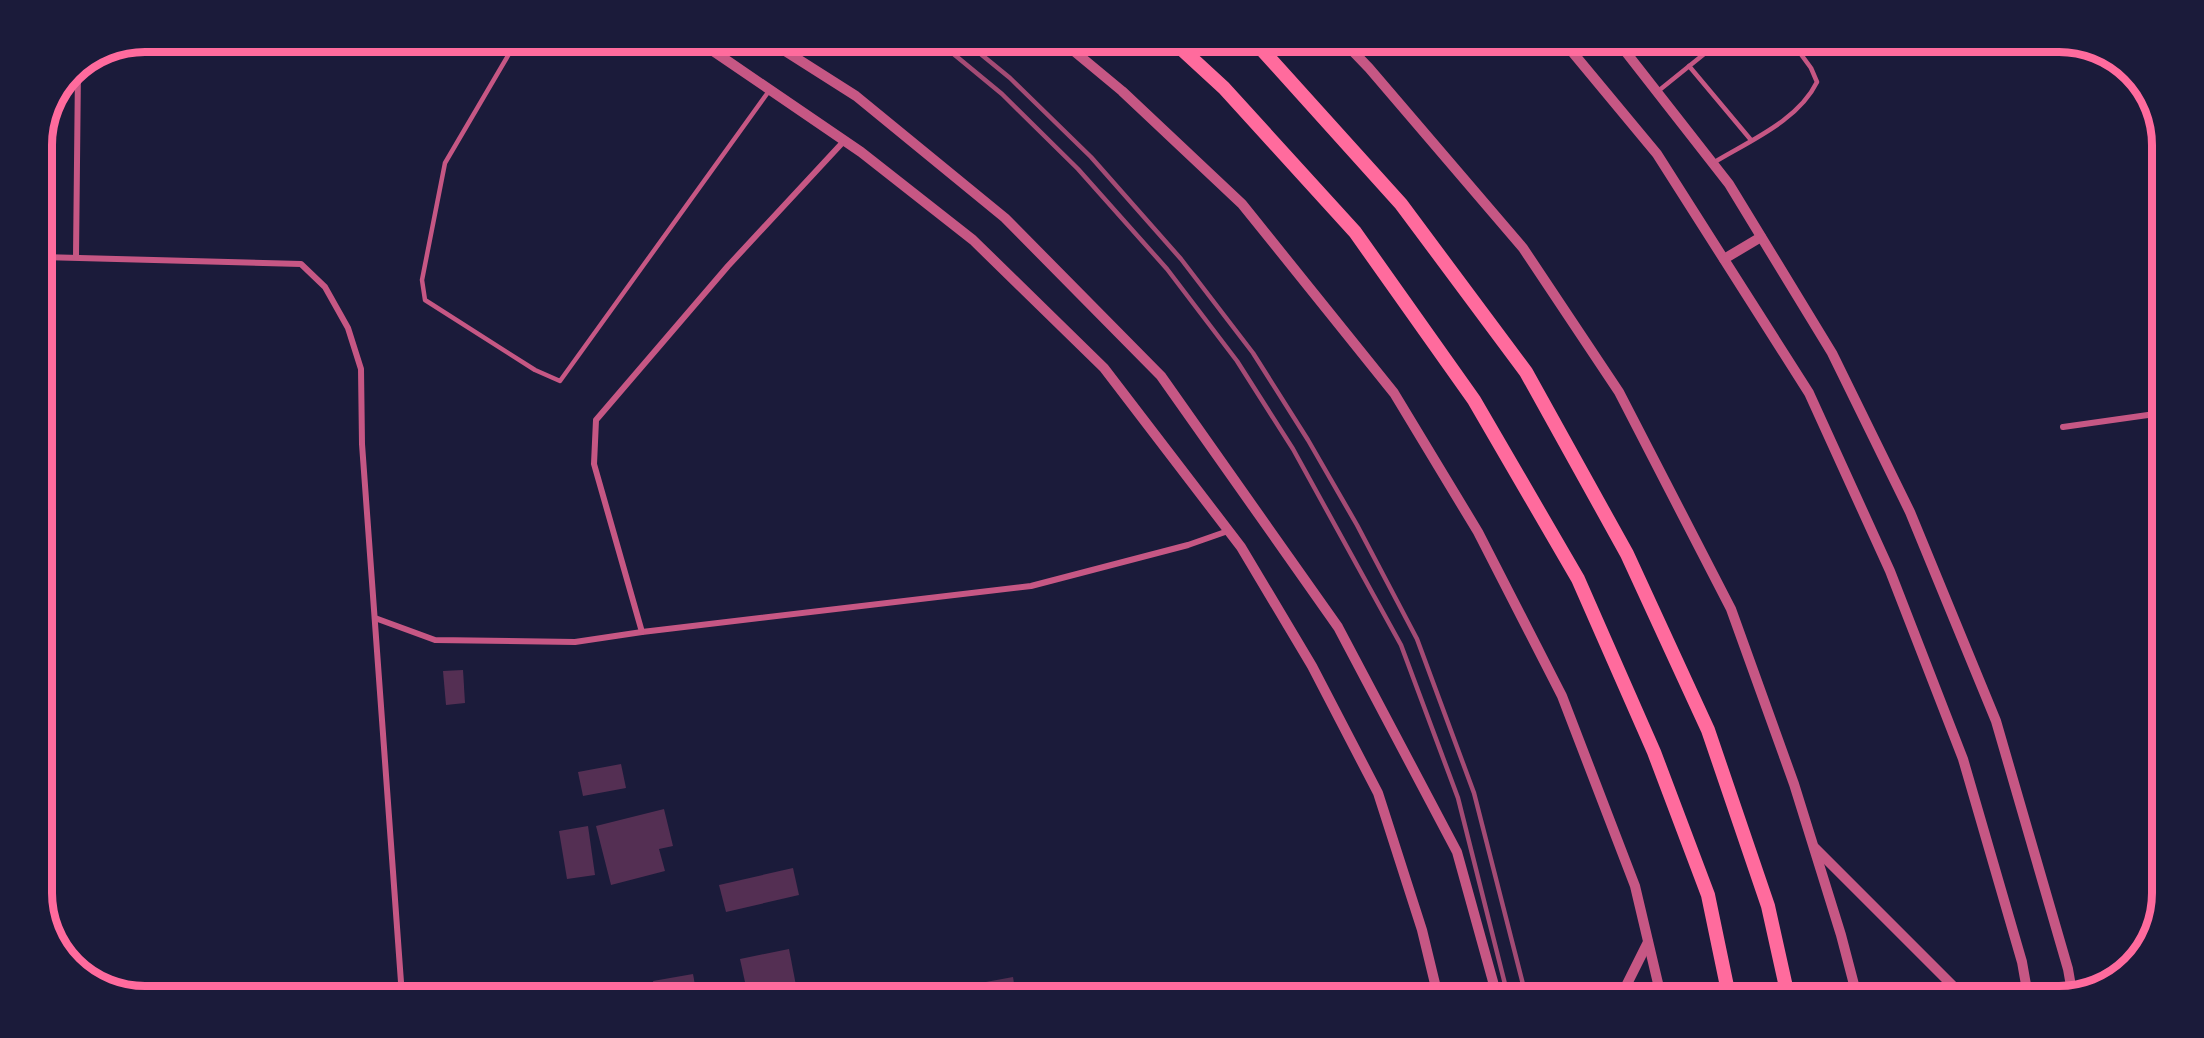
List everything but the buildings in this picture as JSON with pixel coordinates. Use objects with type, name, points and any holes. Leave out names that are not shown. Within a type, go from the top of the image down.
[{"type":"highway","points":[[1185,52],[1224,88],[1355,232],[1474,400],[1578,579],[1654,752],[1708,895],[1727,986]]},
{"type":"highway","points":[[1264,52],[1401,204],[1526,372],[1627,554],[1708,730],[1768,906],[1786,986]]},
{"type":"street","points":[[715,52],[844,141],[973,240],[1104,368],[1241,547],[1312,666],[1378,793],[1422,930],[1435,986]]},
{"type":"street","points":[[787,52],[856,96],[1005,218],[1161,376],[1338,627],[1457,852],[1494,986]]},
{"type":"street","points":[[1075,52],[1122,91],[1242,204],[1394,393],[1478,532],[1562,696],[1635,886],[1659,986]]},
{"type":"street","points":[[1354,52],[1523,248],[1619,392],[1731,609],[1794,784],[1854,986]]},
{"type":"street","points":[[1572,52],[1657,154],[1809,393],[1890,571],[1963,759],[2022,962],[2026,986]]},
{"type":"street","points":[[1626,52],[1729,184],[1832,353],[1899,491],[1996,721],[2070,985]]},
{"type":"street","points":[[76,257],[78,83]]},
{"type":"street","points":[[642,632],[594,464],[596,420],[728,266],[844,141]]},
{"type":"street","points":[[1724,260],[1761,237]]},
{"type":"street","points":[[53,257],[301,264],[325,287],[348,328],[361,369],[362,444],[401,986]]},
{"type":"street","points":[[2064,427],[2151,415]]},
{"type":"street","points":[[375,618],[435,640],[575,642],[1031,586],[1188,545],[1228,531]]},
{"type":"street","points":[[1814,847],[1953,986]]},
{"type":"street","points":[[1627,986],[1648,942]]},
{"type":"lane","points":[[510,52],[445,163],[422,280],[425,300],[535,370],[560,381],[770,90]]},
{"type":"lane","points":[[1657,92],[1706,52]]},
{"type":"lane","points":[[1713,163],[1794,113],[1810,96],[1817,82],[1811,68],[1799,52]]},
{"type":"lane","points":[[1689,66],[1751,140]]},
{"type":"railway","points":[[951,52],[1002,94],[1078,169],[1167,269],[1237,361],[1293,449],[1401,645],[1458,798],[1505,986]]},
{"type":"railway","points":[[978,52],[1010,78],[1091,157],[1181,259],[1253,353],[1308,440],[1357,525],[1417,639],[1474,793],[1523,986]]}]
